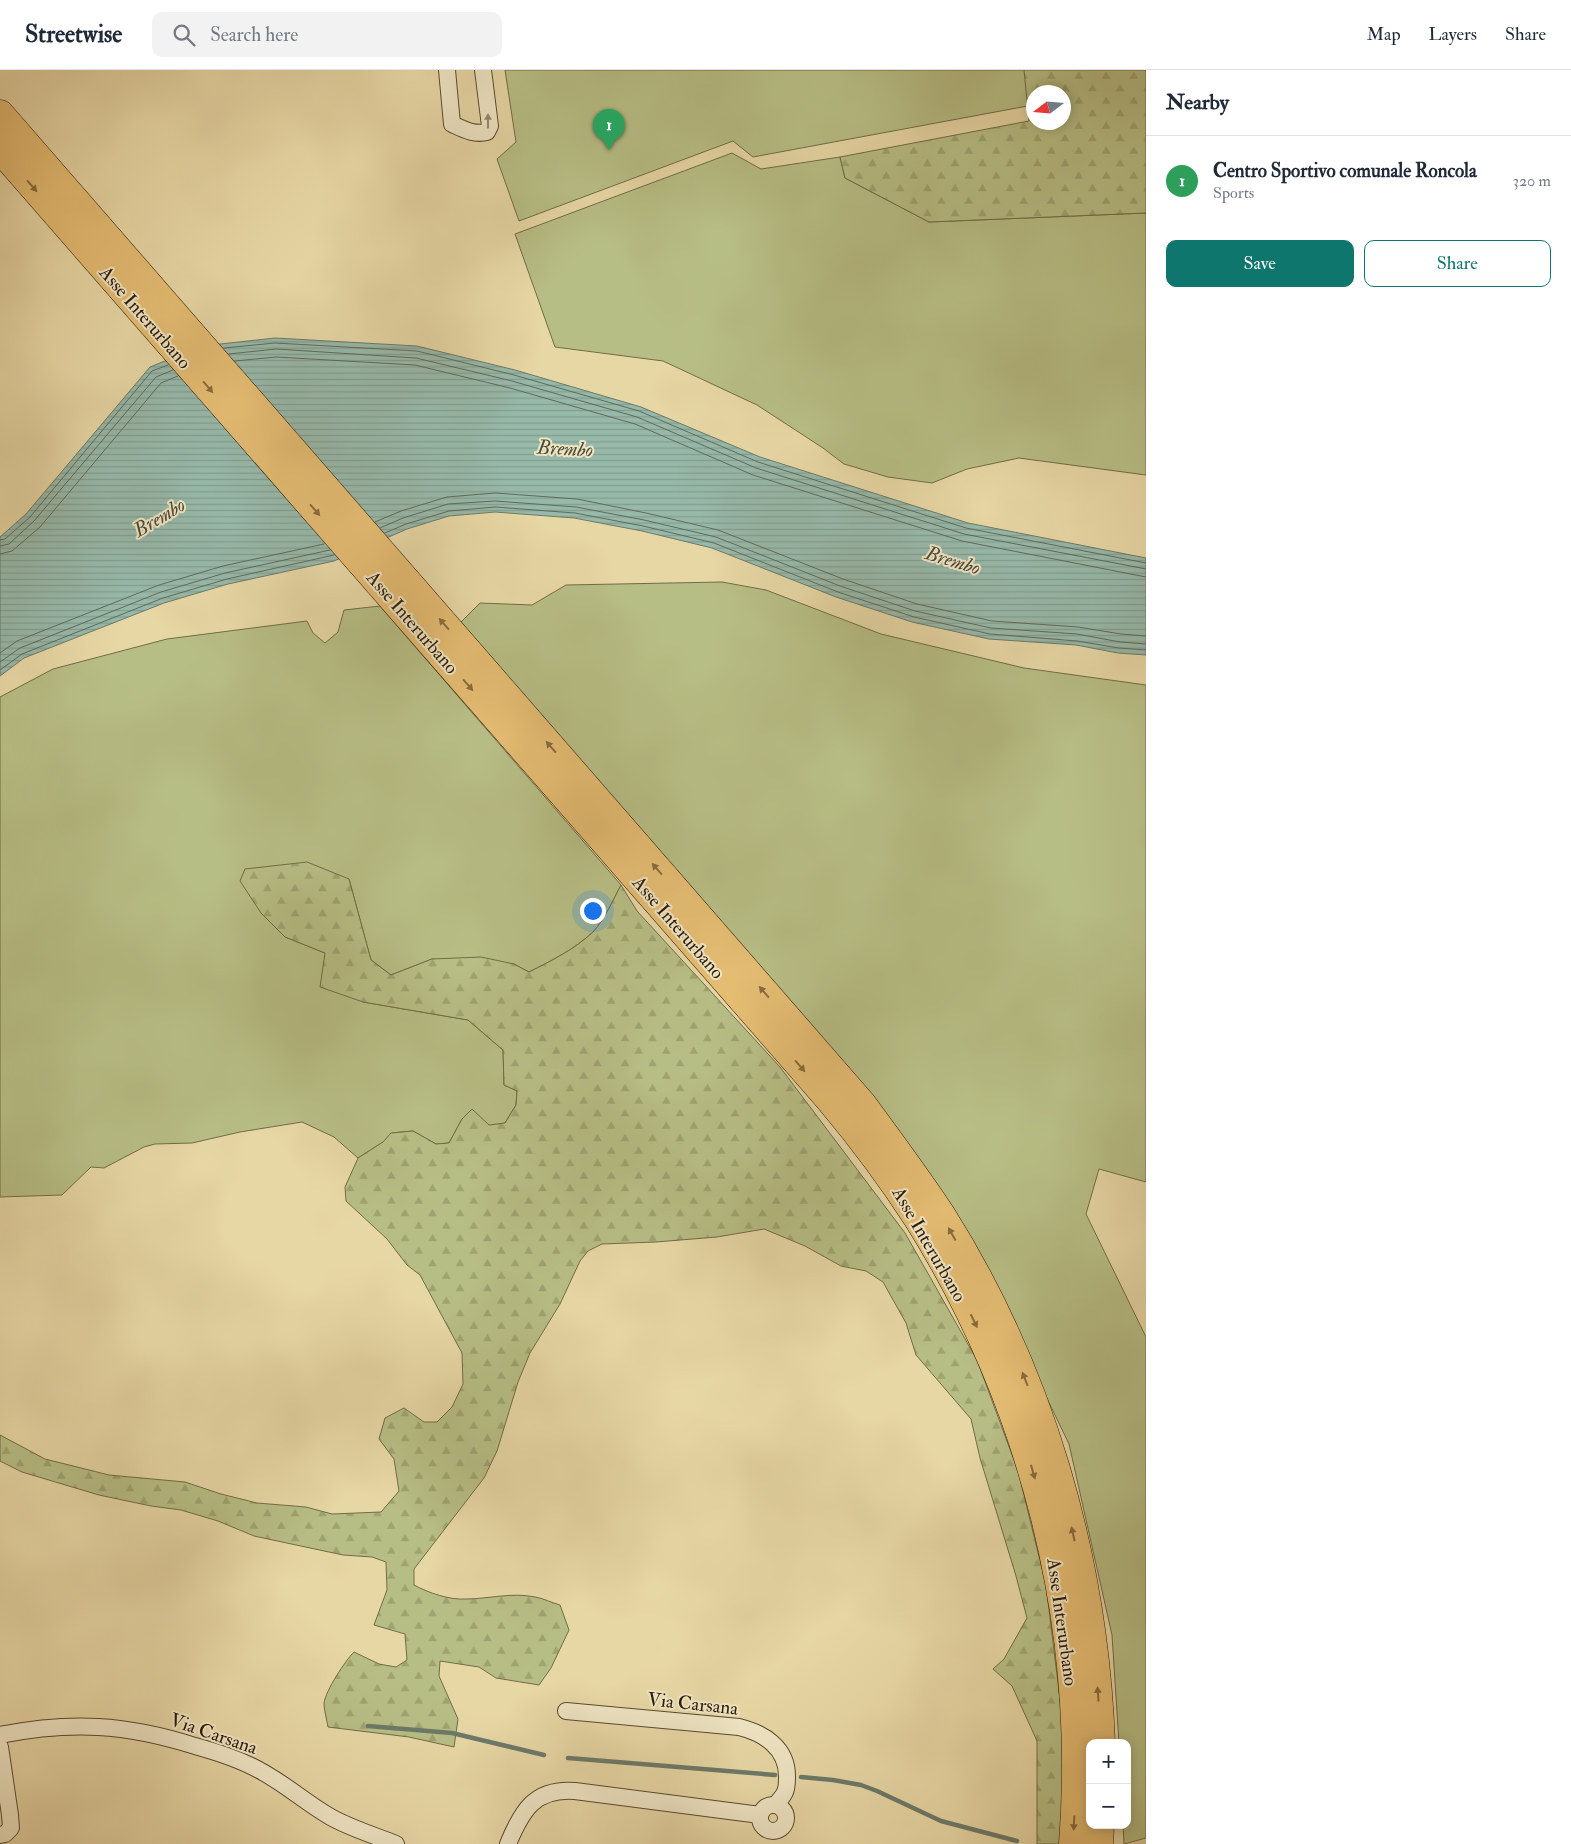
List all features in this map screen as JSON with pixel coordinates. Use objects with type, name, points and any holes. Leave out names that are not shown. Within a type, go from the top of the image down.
[{"type":"highway","name":"Asse Interurbano","points":[[0,114],[863,1105],[909,1168],[942,1217],[990,1301],[1022,1372],[1049,1445],[1078,1558],[1092,1635],[1101,1739]]},
{"type":"highway","name":"Asse Interurbano","points":[[0,149],[829,1099],[865,1142],[918,1219],[955,1283],[995,1367],[1015,1419],[1045,1516],[1065,1617],[1072,1672],[1076,1784],[1073,1844]]},
{"type":"highway","points":[[1099,1844],[1100,1829]]},
{"type":"street","points":[[447,70],[452,124],[472,133],[480,134],[488,132],[490,126],[483,70]]},
{"type":"street","name":"Via Carsana","points":[[566,1711],[739,1727],[754,1731],[778,1748],[787,1767],[785,1792],[776,1805]]},
{"type":"street","name":"Via Carsana","points":[[0,1735],[34,1728],[92,1726],[162,1735],[236,1758],[267,1774],[330,1817],[396,1844]]},
{"type":"street","points":[[0,1747],[11,1828],[5,1834],[0,1835]]},
{"type":"street","points":[[508,1844],[526,1809],[536,1800],[557,1792],[575,1792],[760,1815]]},
{"type":"street","points":[[776,1805],[783,1809],[786,1817],[784,1825],[775,1838],[762,1827],[759,1819],[764,1808],[776,1805]]},
{"type":"green space","points":[[505,70],[1039,70],[1036,85],[1026,85],[1026,106],[753,157],[733,141],[519,221],[497,159],[516,142]]},
{"type":"green space","points":[[1024,70],[1146,70],[1146,213],[929,222],[845,178],[840,157],[1026,122],[1026,130],[1071,130],[1071,85],[1026,85],[1026,90]]},
{"type":"green space","points":[[732,153],[761,169],[840,157],[845,178],[929,222],[1146,213],[1146,475],[1019,458],[967,469],[932,483],[888,477],[844,464],[757,405],[663,361],[555,347],[515,234]]},
{"type":"green space","points":[[722,582],[766,590],[881,634],[1024,668],[1146,685],[1146,1182],[1099,1169],[1086,1214],[1146,1337],[1146,1838],[1124,1844],[1123,1829],[1131,1829],[1131,1739],[1119,1739],[1112,1635],[1069,1444],[972,1243],[459,624],[480,603],[532,605],[566,585]]},
{"type":"green space","points":[[380,606],[621,885],[605,915],[593,932],[571,949],[529,972],[514,964],[432,959],[391,975],[371,960],[349,879],[285,937],[325,953],[363,1002],[468,1020],[503,1050],[504,1085],[517,1091],[516,1105],[505,1123],[489,1126],[462,1119],[449,1143],[436,1144],[413,1131],[392,1133],[383,1142],[358,1158],[334,1137],[302,1122],[240,1132],[192,1143],[155,1144],[144,1147],[104,1168],[91,1167],[62,1195],[0,1197],[0,697],[53,669],[167,639],[307,621],[313,633],[325,643],[338,632],[344,610]]},
{"type":"green space","points":[[307,862],[349,879],[371,960],[391,975],[432,959],[481,957],[514,964],[529,972],[571,949],[593,932],[605,915],[621,885],[637,911],[780,1067],[905,1233],[977,1360],[1018,1471],[1046,1585],[1062,1716],[1063,1811],[1060,1844],[1037,1844],[1037,1741],[1012,1686],[993,1669],[1004,1659],[1027,1618],[980,1458],[971,1419],[916,1355],[906,1323],[883,1282],[866,1271],[841,1266],[805,1246],[764,1229],[717,1237],[602,1244],[588,1251],[580,1261],[560,1304],[530,1353],[518,1382],[497,1451],[484,1478],[414,1569],[414,1585],[446,1597],[474,1599],[509,1595],[526,1596],[541,1598],[560,1605],[569,1630],[551,1668],[539,1685],[496,1678],[479,1667],[440,1661],[439,1676],[458,1719],[454,1747],[409,1737],[328,1727],[324,1706],[325,1697],[336,1676],[354,1652],[379,1664],[396,1667],[407,1660],[405,1634],[374,1625],[387,1590],[386,1562],[372,1557],[343,1555],[254,1536],[218,1521],[181,1510],[99,1495],[22,1472],[0,1461],[0,1435],[45,1459],[109,1475],[185,1482],[257,1503],[306,1507],[332,1514],[381,1512],[399,1491],[394,1459],[379,1439],[385,1418],[404,1408],[424,1422],[437,1422],[452,1407],[463,1384],[462,1353],[420,1275],[407,1265],[387,1239],[346,1201],[345,1187],[358,1158],[383,1142],[391,1133],[413,1131],[436,1144],[449,1143],[462,1119],[472,1109],[489,1125],[505,1123],[516,1105],[517,1091],[504,1085],[503,1050],[468,1020],[363,1002],[320,987],[325,953],[285,937],[261,913],[240,881],[245,869]]},
{"type":"water","name":"Brembo","points":[[275,338],[417,346],[515,370],[641,407],[760,457],[968,523],[1146,558],[1146,655],[1118,653],[1076,645],[989,639],[912,622],[836,597],[712,548],[642,531],[574,518],[495,512],[449,516],[407,529],[334,561],[228,584],[164,603],[24,658],[0,676],[0,537],[26,514],[150,367],[202,346]]},
{"type":"waterway","points":[[368,1726],[452,1733],[544,1755]]},
{"type":"waterway","points":[[568,1758],[775,1775]]},
{"type":"waterway","points":[[801,1777],[861,1785],[941,1821],[1017,1841]]},
{"type":"place","name":"Centro Sportivo comunale Roncola","points":[[609,150]]}]
